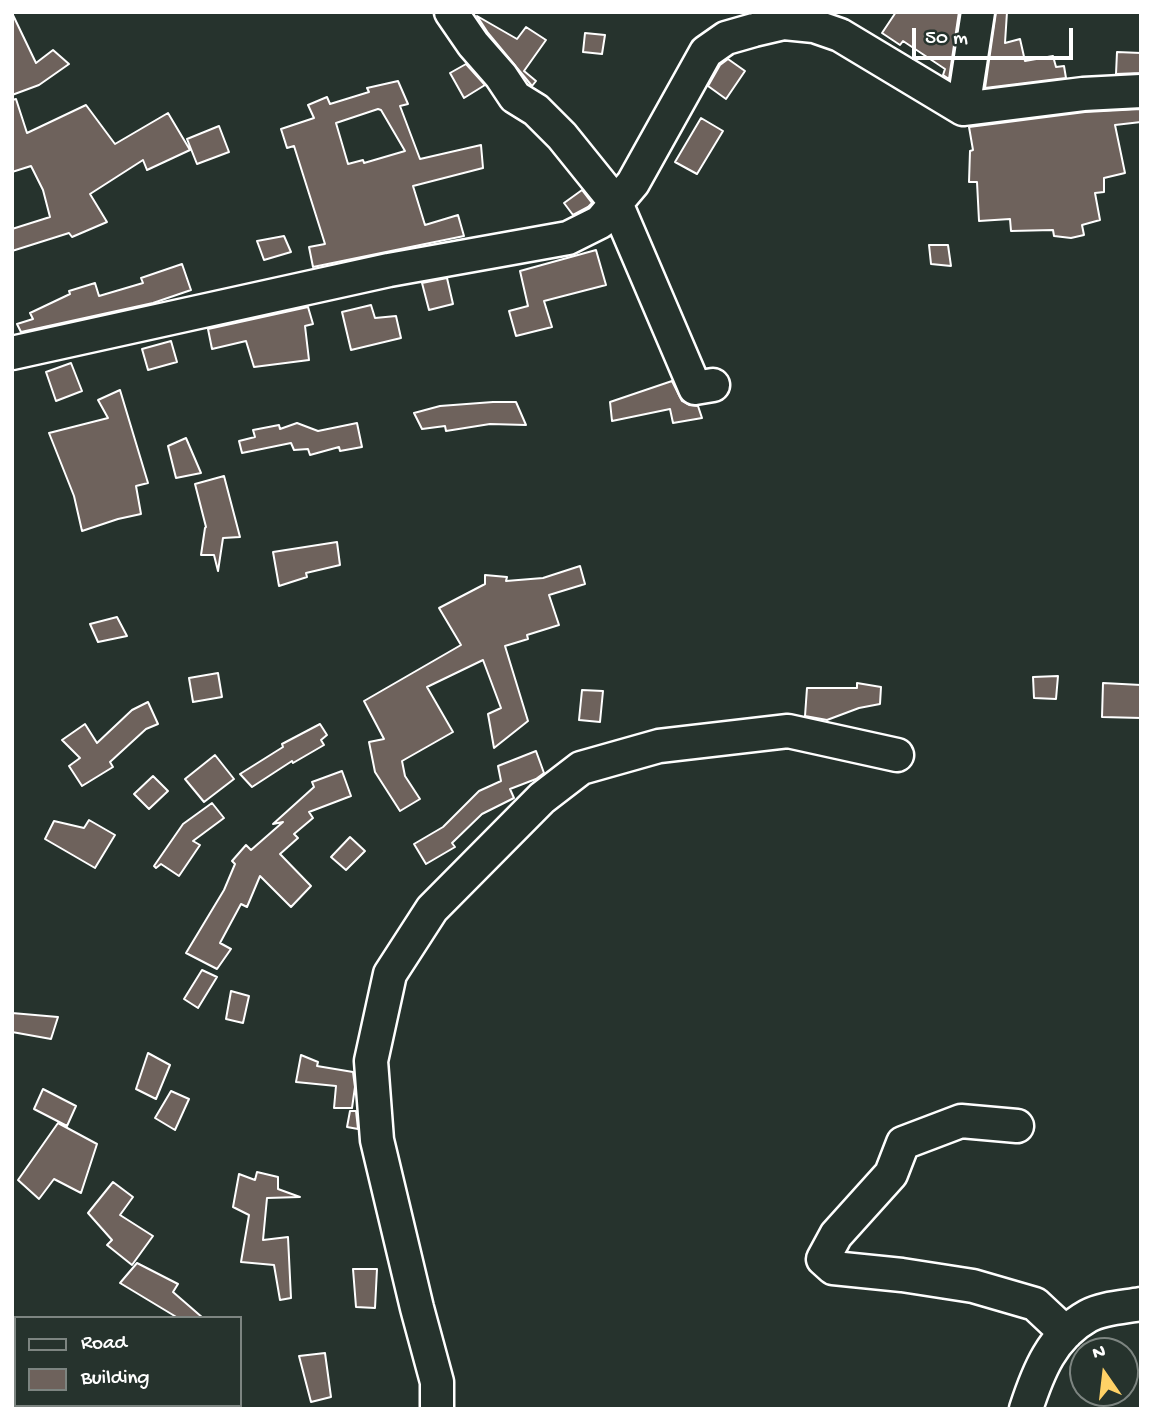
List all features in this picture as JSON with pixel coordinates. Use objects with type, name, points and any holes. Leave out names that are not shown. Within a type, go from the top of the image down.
[{"type":"street","points":[[452,12],[473,44],[515,97],[536,110],[562,136],[615,203],[695,388],[713,385]]},
{"type":"street","points":[[963,109],[978,12]]},
{"type":"street","points":[[12,353],[389,270],[568,238],[600,222],[634,183],[706,52],[726,38],[784,23],[814,26],[840,35],[963,109],[1083,94],[1141,91]]},
{"type":"street","points":[[437,1409],[437,1382],[377,1140],[371,1061],[390,974],[432,909],[542,798],[581,768],[659,746],[788,731],[897,755]]},
{"type":"street","points":[[1017,1126],[961,1121],[903,1143],[891,1174],[836,1235],[823,1259],[833,1268],[974,1286],[1035,1304],[1066,1333]]},
{"type":"street","points":[[1026,1409],[1036,1378],[1054,1344],[1066,1333],[1089,1315],[1141,1304]]},
{"type":"building","points":[[896,12],[959,12],[949,79],[943,75],[945,69],[903,41],[900,45],[882,33]]},
{"type":"building","points":[[996,12],[1007,12],[1005,43],[1020,39],[1025,61],[1053,56],[1056,67],[1064,66],[1066,78],[985,88]]},
{"type":"building","points":[[12,13],[36,63],[53,50],[69,64],[39,85],[12,95]]},
{"type":"building","points":[[477,16],[517,39],[526,27],[546,40],[524,71],[536,81],[532,86],[488,33]]},
{"type":"building","points":[[585,33],[605,35],[602,54],[583,52]]},
{"type":"building","points":[[1117,52],[1141,53],[1141,73],[1116,74]]},
{"type":"building","points":[[728,59],[745,71],[726,99],[708,86],[720,65]]},
{"type":"building","points":[[466,64],[485,85],[464,98],[450,73]]},
{"type":"building","points":[[398,81],[408,104],[400,106],[420,159],[481,145],[483,168],[413,186],[425,225],[458,215],[464,236],[313,267],[309,247],[325,244],[294,146],[287,148],[281,129],[314,118],[308,105],[327,97],[330,104],[369,92],[367,88]],"holes":[[[381,110],[405,151],[364,163],[363,160],[348,164],[336,123]]]},
{"type":"building","points":[[16,99],[27,133],[86,105],[115,144],[168,113],[190,150],[147,170],[143,160],[90,194],[107,222],[72,237],[69,233],[12,251],[12,229],[50,217],[43,190],[31,166],[12,172],[12,100]]},
{"type":"building","points":[[1141,109],[1141,122],[1115,125],[1125,173],[1104,178],[1104,192],[1095,193],[1100,220],[1082,225],[1084,235],[1071,238],[1054,236],[1053,230],[1011,231],[1010,219],[979,221],[977,182],[969,182],[970,151],[973,150],[969,127],[1085,112]]},
{"type":"building","points":[[701,118],[723,131],[697,174],[675,162]]},
{"type":"building","points":[[219,126],[229,152],[197,164],[187,139]]},
{"type":"building","points":[[582,190],[592,203],[573,215],[564,203]]},
{"type":"building","points":[[284,236],[291,252],[264,260],[257,241]]},
{"type":"building","points":[[929,245],[948,245],[951,266],[931,264]]},
{"type":"building","points":[[596,250],[606,285],[544,301],[552,327],[516,336],[509,311],[528,306],[520,271]]},
{"type":"building","points":[[182,264],[191,290],[153,303],[21,332],[17,324],[33,319],[30,313],[70,294],[69,291],[95,283],[99,296],[143,283],[141,278]]},
{"type":"building","points":[[447,278],[453,304],[429,310],[422,283]]},
{"type":"building","points":[[371,305],[375,318],[396,316],[401,338],[351,350],[342,312]]},
{"type":"building","points":[[308,307],[313,324],[305,326],[309,360],[254,367],[246,341],[212,349],[208,329]]},
{"type":"building","points":[[171,341],[177,362],[148,370],[142,349]]},
{"type":"building","points":[[71,363],[82,391],[56,401],[46,372]]},
{"type":"building","points":[[672,381],[682,401],[698,406],[702,418],[673,423],[670,409],[612,421],[610,402]]},
{"type":"building","points":[[120,390],[148,483],[136,486],[141,514],[82,531],[74,496],[49,433],[108,418],[98,400]]},
{"type":"building","points":[[516,402],[526,425],[490,424],[446,431],[445,426],[422,429],[414,413],[440,406]]},
{"type":"building","points":[[297,423],[318,431],[357,423],[362,447],[340,451],[339,447],[310,455],[308,449],[294,450],[291,443],[242,453],[239,441],[255,437],[253,430],[279,425],[280,429]]},
{"type":"building","points":[[186,438],[201,473],[176,478],[168,446]]},
{"type":"building","points":[[224,476],[240,537],[223,538],[218,571],[214,555],[201,555],[206,527],[195,484]]},
{"type":"building","points":[[337,542],[340,565],[306,573],[307,577],[279,586],[273,552]]},
{"type":"building","points":[[580,566],[585,584],[549,595],[559,625],[527,635],[528,639],[505,646],[528,721],[494,748],[488,714],[501,708],[483,660],[427,687],[453,732],[402,761],[405,776],[420,799],[400,811],[375,772],[369,742],[384,739],[364,701],[461,645],[439,608],[485,584],[485,575],[507,577],[506,581],[543,578]]},
{"type":"building","points":[[117,617],[127,636],[98,642],[90,624]]},
{"type":"building","points":[[218,673],[222,697],[193,702],[189,678]]},
{"type":"building","points":[[1058,676],[1056,699],[1034,698],[1033,677]]},
{"type":"building","points":[[857,683],[881,687],[880,704],[859,708],[827,720],[805,716],[807,688],[857,688]]},
{"type":"building","points":[[1103,683],[1141,685],[1141,718],[1102,717]]},
{"type":"building","points":[[582,690],[603,691],[600,722],[579,720]]},
{"type":"building","points":[[148,702],[158,724],[146,729],[110,762],[113,767],[82,786],[69,766],[80,758],[62,740],[85,724],[97,743],[132,710]]},
{"type":"building","points":[[320,724],[327,735],[321,740],[324,745],[293,763],[292,761],[252,787],[240,774],[283,747],[282,744]]},
{"type":"building","points":[[536,751],[544,773],[510,789],[514,798],[482,814],[452,843],[455,847],[426,864],[414,844],[443,827],[479,791],[501,781],[498,766]]},
{"type":"building","points":[[215,755],[234,779],[204,802],[185,779]]},
{"type":"building","points":[[342,771],[351,796],[309,812],[313,818],[294,834],[298,838],[280,854],[311,886],[291,907],[260,876],[247,907],[241,904],[220,943],[231,949],[217,969],[186,953],[224,890],[235,864],[232,861],[246,845],[251,850],[283,822],[273,824],[314,787],[312,782]]},
{"type":"building","points":[[153,776],[168,791],[149,809],[134,794]]},
{"type":"building","points":[[212,803],[224,818],[193,841],[200,845],[179,876],[161,864],[156,868],[154,866],[183,824]]},
{"type":"building","points":[[89,820],[115,835],[95,868],[45,839],[54,821],[84,828]]},
{"type":"building","points":[[350,837],[365,851],[346,870],[331,857]]},
{"type":"building","points":[[202,970],[217,977],[198,1008],[184,999]]},
{"type":"building","points":[[231,991],[249,996],[243,1023],[226,1019]]},
{"type":"building","points":[[12,1013],[58,1017],[51,1039],[12,1032]]},
{"type":"building","points":[[148,1053],[170,1065],[156,1099],[136,1089]]},
{"type":"building","points":[[301,1055],[318,1062],[317,1066],[353,1072],[355,1087],[352,1108],[334,1108],[336,1086],[296,1082]]},
{"type":"building","points":[[43,1089],[76,1106],[67,1126],[34,1109]]},
{"type":"building","points":[[171,1091],[189,1099],[175,1130],[155,1118]]},
{"type":"building","points":[[350,1111],[356,1111],[358,1129],[347,1127]]},
{"type":"building","points":[[58,1123],[97,1144],[81,1193],[54,1179],[39,1199],[18,1180]]},
{"type":"building","points":[[257,1172],[278,1177],[278,1189],[300,1197],[267,1198],[263,1240],[288,1237],[291,1298],[280,1300],[274,1265],[241,1262],[249,1215],[233,1207],[239,1174],[255,1180]]},
{"type":"building","points":[[113,1182],[133,1197],[120,1215],[153,1236],[132,1265],[107,1245],[112,1240],[88,1213]]},
{"type":"building","points":[[137,1263],[178,1284],[173,1292],[201,1316],[175,1316],[120,1283]]},
{"type":"building","points":[[353,1269],[377,1269],[375,1308],[356,1307]]},
{"type":"building","points":[[325,1353],[331,1397],[311,1402],[299,1356]]}]
